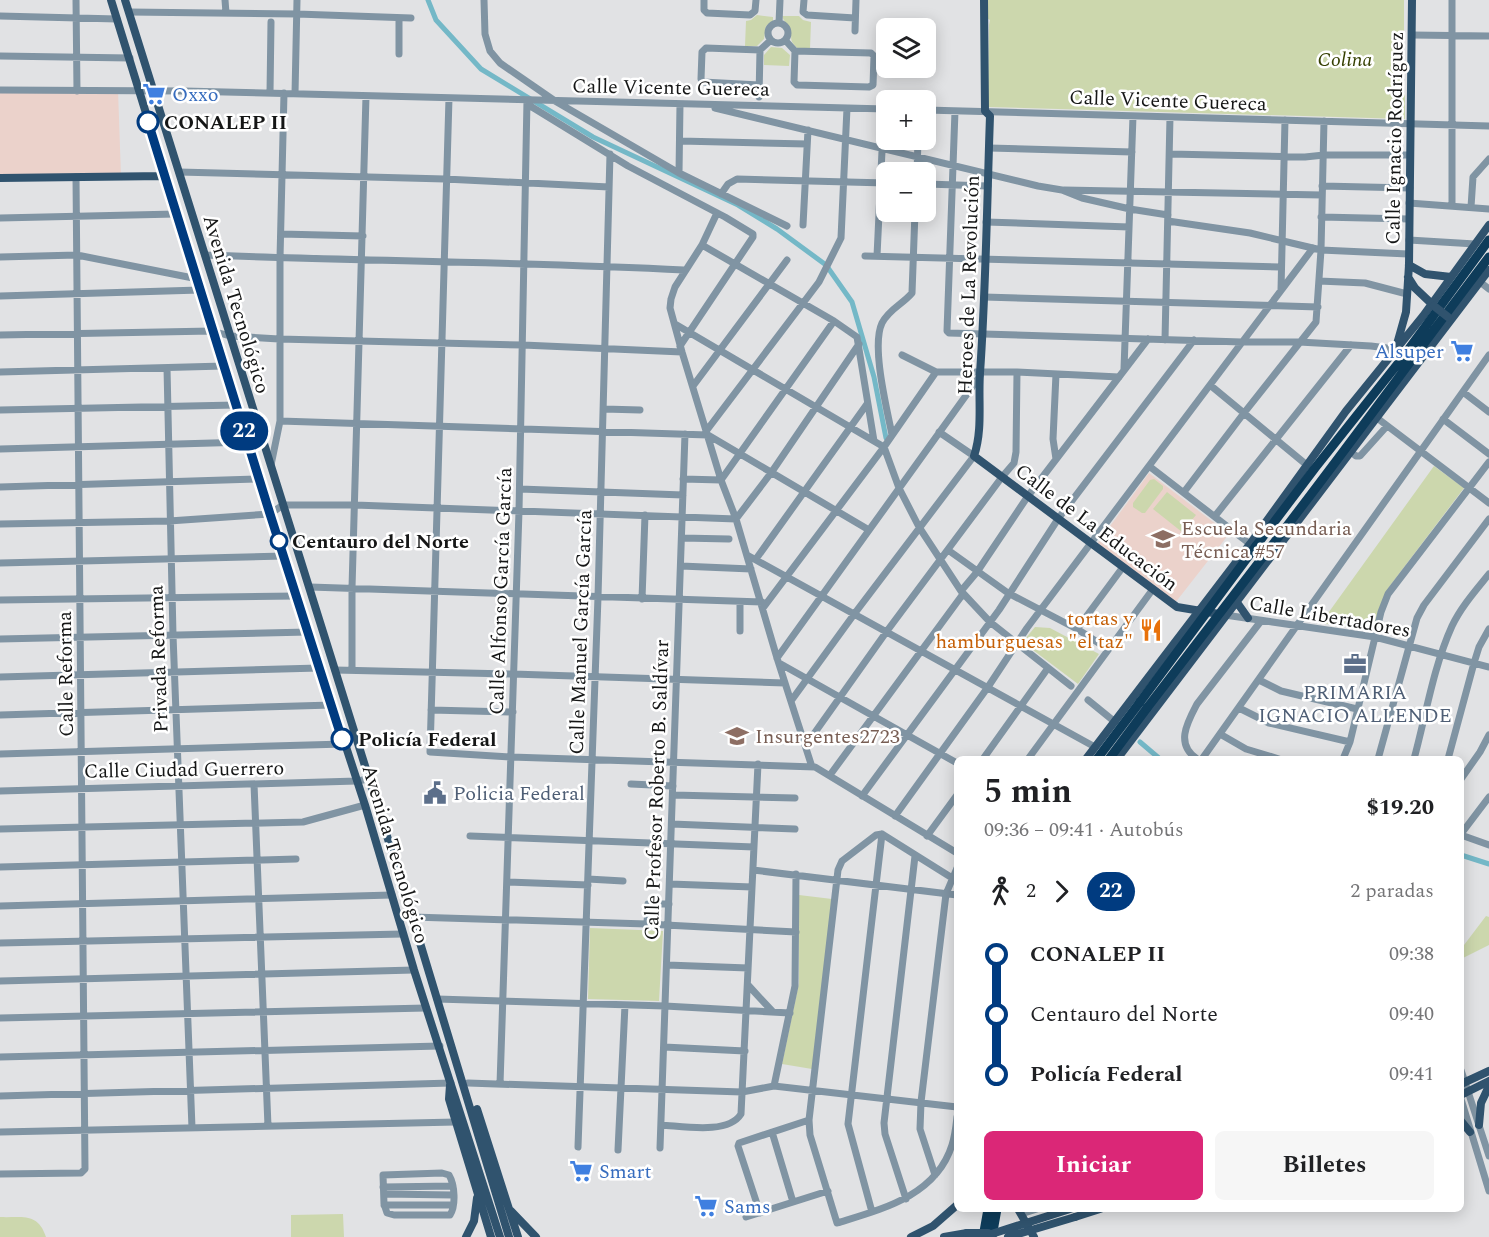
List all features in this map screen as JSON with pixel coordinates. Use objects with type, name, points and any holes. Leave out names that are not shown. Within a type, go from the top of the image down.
[{"type":"highway","points":[[1292,488],[1400,361],[1489,240]]},
{"type":"highway","points":[[1100,756],[1263,557],[1489,257]]},
{"type":"highway","points":[[1322,481],[1349,454]]},
{"type":"highway","points":[[1111,756],[1143,705],[1253,545],[1311,467]]},
{"type":"highway","points":[[992,1212],[994,1237]]},
{"type":"highway","points":[[982,1237],[992,1212]]},
{"type":"main road","name":"Avenida Tecnológico","points":[[111,0],[212,331],[365,805],[414,970],[500,1237]]},
{"type":"main road","name":"Avenida Tecnológico","points":[[125,0],[437,999],[465,1080],[509,1237]]},
{"type":"main road","name":"Heroes de La Revolución","points":[[976,458],[980,422],[990,116],[985,111],[984,0]]},
{"type":"main road","name":"Calle Ignacio Rodríguez","points":[[1394,351],[1404,323],[1409,265],[1412,0]]},
{"type":"main road","points":[[0,178],[165,176]]},
{"type":"main road","points":[[1311,467],[1346,411],[1433,305],[1489,225]]},
{"type":"main road","points":[[1409,265],[1425,274],[1451,277]]},
{"type":"main road","points":[[1119,756],[1377,418],[1450,318],[1489,270]]},
{"type":"main road","points":[[1408,277],[1415,288],[1450,318]]},
{"type":"main road","name":"Calle de La Educación","points":[[976,458],[1181,609],[1199,611]]},
{"type":"main road","points":[[1088,756],[1215,590],[1253,545],[1292,488]]},
{"type":"main road","points":[[1215,590],[1221,600],[1235,603],[1248,618]]},
{"type":"main road","points":[[1181,609],[1189,624]]},
{"type":"main road","name":"Calle Libertadores","points":[[1199,611],[1225,615]]},
{"type":"main road","points":[[1189,624],[1203,625],[1210,635]]},
{"type":"main road","points":[[1464,1084],[1489,1071]]},
{"type":"main road","points":[[465,1080],[518,1237]]},
{"type":"main road","points":[[1464,1096],[1489,1082]]},
{"type":"main road","points":[[450,1083],[449,1100],[491,1237]]},
{"type":"main road","points":[[1479,1125],[1481,1103],[1489,1086]]},
{"type":"main road","points":[[1464,1124],[1470,1131]]},
{"type":"main road","points":[[466,1237],[476,1210],[477,1189]]},
{"type":"main road","points":[[509,1208],[536,1237]]},
{"type":"main road","points":[[911,1237],[933,1226],[954,1208]]},
{"type":"main road","points":[[1020,1212],[1034,1237]]},
{"type":"main road","points":[[945,1237],[967,1233],[986,1233],[1007,1237],[1073,1213]]},
{"type":"main road","points":[[982,1237],[1073,1213]]},
{"type":"street","points":[[76,0],[77,91]]},
{"type":"street","points":[[225,0],[226,13]]},
{"type":"street","points":[[295,94],[297,0]]},
{"type":"street","points":[[484,0],[484,34],[490,51],[496,59],[555,101],[678,173],[787,226]]},
{"type":"street","points":[[704,0],[704,10],[707,13],[750,15],[754,12],[756,0]]},
{"type":"street","points":[[779,23],[780,0]]},
{"type":"street","points":[[804,0],[803,12],[807,15],[855,18]]},
{"type":"street","points":[[855,31],[856,0]]},
{"type":"street","points":[[1452,0],[1452,206]]},
{"type":"street","points":[[129,12],[411,18]]},
{"type":"street","points":[[0,16],[117,19]]},
{"type":"street","points":[[399,18],[399,54]]},
{"type":"street","points":[[270,93],[271,22]]},
{"type":"street","points":[[771,40],[769,30],[772,25],[779,23],[788,31],[785,40]]},
{"type":"street","points":[[1412,35],[1489,35]]},
{"type":"street","points":[[771,40],[776,42],[785,40]]},
{"type":"street","points":[[759,85],[705,82],[700,79],[702,52],[705,48],[760,50],[771,40]]},
{"type":"street","points":[[785,40],[795,51],[794,82],[797,85],[868,87],[873,85],[874,56],[871,53],[795,51]]},
{"type":"street","points":[[759,97],[760,50]]},
{"type":"street","points":[[0,56],[130,58]]},
{"type":"street","points":[[0,90],[139,91]]},
{"type":"street","name":"Calle Vicente Guereca","points":[[139,91],[876,109]]},
{"type":"street","points":[[271,468],[280,421],[279,339],[284,93]]},
{"type":"street","points":[[352,670],[352,588],[366,96]]},
{"type":"street","points":[[449,98],[431,710],[432,753],[812,766],[830,774],[954,851]]},
{"type":"street","points":[[528,101],[610,154],[752,233],[753,237],[689,332],[681,349]]},
{"type":"street","name":"Calle Alfonso García García","points":[[500,1084],[522,428],[528,101]]},
{"type":"street","points":[[678,173],[680,104]]},
{"type":"street","points":[[703,105],[876,147]]},
{"type":"street","points":[[707,432],[819,282],[842,237],[847,108]]},
{"type":"street","name":"Calle Vicente Guereca","points":[[936,110],[1489,126]]},
{"type":"street","points":[[955,111],[947,331],[950,334],[1299,342],[1380,347],[1394,351]]},
{"type":"street","points":[[1124,369],[1133,116]]},
{"type":"street","points":[[1165,339],[1170,117]]},
{"type":"street","points":[[1281,290],[1285,120]]},
{"type":"street","points":[[1184,492],[1316,322],[1321,250],[1324,121]]},
{"type":"street","points":[[803,225],[808,130]]},
{"type":"street","points":[[680,141],[807,144]]},
{"type":"street","points":[[989,148],[1132,152]]},
{"type":"street","points":[[890,150],[1062,190],[1082,198],[1168,218],[1282,239],[1321,250],[1408,254]]},
{"type":"street","points":[[917,150],[917,162]]},
{"type":"street","name":"Calle Manuel García García","points":[[578,1147],[601,514],[610,154]]},
{"type":"street","points":[[1170,154],[1410,155]]},
{"type":"street","points":[[1472,207],[1473,177],[1489,159]]},
{"type":"street","points":[[179,172],[445,179],[609,188]]},
{"type":"street","name":"Calle Reforma","points":[[0,1174],[81,1173],[84,1171],[86,1131],[76,177]]},
{"type":"street","points":[[722,194],[728,184],[739,179],[876,183]]},
{"type":"street","points":[[936,184],[988,186]]},
{"type":"street","points":[[1322,186],[1410,188]]},
{"type":"street","points":[[1062,190],[1322,195]]},
{"type":"street","points":[[1409,203],[1489,209]]},
{"type":"street","points":[[717,213],[702,245],[684,270],[670,299],[670,308],[721,480],[736,519],[812,766]]},
{"type":"street","points":[[0,218],[177,214]]},
{"type":"street","points":[[1321,217],[1409,219]]},
{"type":"street","points":[[877,256],[880,222]]},
{"type":"street","points":[[892,435],[879,363],[879,334],[885,319],[909,296],[912,289],[915,222]]},
{"type":"street","points":[[986,222],[1129,228]]},
{"type":"street","points":[[281,234],[363,236]]},
{"type":"street","points":[[1408,240],[1475,244]]},
{"type":"street","points":[[702,245],[856,335],[874,441]]},
{"type":"street","points":[[896,816],[1042,610],[1312,248]]},
{"type":"street","points":[[0,257],[77,255],[198,279]]},
{"type":"street","points":[[205,255],[362,261],[525,263],[684,270]]},
{"type":"street","points":[[865,256],[1280,267]]},
{"type":"street","points":[[693,386],[787,260]]},
{"type":"street","points":[[1319,281],[1365,283],[1407,294]]},
{"type":"street","points":[[1480,282],[1489,289]]},
{"type":"street","points":[[0,296],[200,290]]},
{"type":"street","points":[[984,297],[1318,307]]},
{"type":"street","points":[[721,480],[834,321]]},
{"type":"street","points":[[675,324],[884,447],[899,488],[919,527],[962,592],[990,622],[1071,686]]},
{"type":"street","points":[[0,335],[212,331],[230,336],[279,339],[441,342],[606,349],[681,349]]},
{"type":"street","points":[[830,774],[921,650],[1028,496],[1148,339]]},
{"type":"street","points":[[862,796],[990,622],[1058,519],[1194,340]]},
{"type":"street","points":[[736,519],[771,473],[859,344]]},
{"type":"street","points":[[1215,516],[1351,345]]},
{"type":"street","points":[[1204,756],[1489,354]]},
{"type":"street","points":[[902,355],[936,372],[980,374],[1017,372],[1119,377]]},
{"type":"street","points":[[0,372],[224,366]]},
{"type":"street","name":"Privada Reforma","points":[[167,368],[169,520],[192,1128]]},
{"type":"street","points":[[762,605],[788,576],[837,511],[936,372]]},
{"type":"street","points":[[806,745],[887,631],[1002,477],[1012,467],[1015,460],[1017,372]]},
{"type":"street","points":[[778,661],[980,374]]},
{"type":"street","points":[[1056,374],[1053,439],[1056,459]]},
{"type":"street","points":[[1210,385],[1311,467]]},
{"type":"street","points":[[1462,392],[1489,412]]},
{"type":"street","points":[[756,559],[867,404]]},
{"type":"street","points":[[0,410],[236,405]]},
{"type":"street","points":[[604,409],[640,410]]},
{"type":"street","points":[[1377,418],[1489,502]]},
{"type":"street","points":[[1443,419],[1489,454]]},
{"type":"street","points":[[280,421],[685,434],[707,432],[738,454],[869,530]]},
{"type":"street","points":[[1349,454],[1360,456],[1387,426]]},
{"type":"street","name":"Calle de La Educación","points":[[939,432],[976,458]]},
{"type":"street","name":"Calle Profesor Roberto B. Saldívar","points":[[660,1148],[685,434]]},
{"type":"street","points":[[0,449],[248,442]]},
{"type":"street","points":[[791,701],[919,527],[976,458]]},
{"type":"street","points":[[1344,756],[1350,741],[1385,600],[1489,462]]},
{"type":"street","points":[[1149,466],[1253,545]]},
{"type":"street","points":[[0,487],[259,479]]},
{"type":"street","points":[[683,479],[721,480]]},
{"type":"street","points":[[520,489],[683,495]]},
{"type":"street","points":[[0,524],[169,520],[270,514],[283,505],[437,507],[736,519]]},
{"type":"street","points":[[642,599],[645,515]]},
{"type":"street","points":[[1379,756],[1417,618],[1424,604],[1489,519]]},
{"type":"street","points":[[682,538],[729,539]]},
{"type":"street","points":[[948,550],[1008,593],[1077,629],[1108,649]]},
{"type":"street","points":[[747,555],[1095,747]]},
{"type":"street","points":[[0,563],[284,556]]},
{"type":"street","points":[[681,566],[751,569]]},
{"type":"street","points":[[1077,629],[1123,567]]},
{"type":"street","points":[[1415,756],[1441,654],[1455,620],[1489,574]]},
{"type":"street","points":[[310,587],[517,593],[740,602],[762,605]]},
{"type":"street","points":[[1030,756],[1153,589]]},
{"type":"street","points":[[0,600],[296,596]]},
{"type":"street","points":[[740,602],[740,631]]},
{"type":"street","name":"Calle Libertadores","points":[[1225,615],[1375,637],[1489,667]]},
{"type":"street","points":[[1193,756],[1188,752],[1184,742],[1190,717],[1197,704],[1262,621]]},
{"type":"street","points":[[1449,756],[1474,663],[1482,640],[1489,629]]},
{"type":"street","points":[[0,639],[308,632]]},
{"type":"street","points":[[778,661],[954,761]]},
{"type":"street","points":[[0,676],[320,668]]},
{"type":"street","points":[[985,756],[1048,668]]},
{"type":"street","points":[[335,670],[785,683]]},
{"type":"street","points":[[1259,680],[1281,692],[1357,709]]},
{"type":"street","points":[[1088,700],[1115,722]]},
{"type":"street","points":[[0,714],[332,705]]},
{"type":"street","points":[[1239,708],[1269,723],[1350,741]]},
{"type":"street","points":[[431,710],[513,712]]},
{"type":"street","points":[[1220,734],[1246,749],[1269,756]]},
{"type":"street","points":[[1464,775],[1489,735]]},
{"type":"street","points":[[0,754],[344,744]]},
{"type":"street","points":[[661,1125],[720,1127],[740,1117],[758,764]]},
{"type":"street","name":"Calle Ciudad Guerrero","points":[[0,791],[357,781],[368,776]]},
{"type":"street","points":[[254,784],[268,1126]]},
{"type":"street","points":[[631,784],[673,786]]},
{"type":"street","points":[[673,795],[795,798]]},
{"type":"street","points":[[1464,831],[1489,797]]},
{"type":"street","points":[[927,836],[954,799]]},
{"type":"street","points":[[0,829],[307,821],[365,805]]},
{"type":"street","points":[[672,824],[795,830]]},
{"type":"street","points":[[872,1212],[848,1124],[882,834]]},
{"type":"street","points":[[935,1175],[920,1129],[921,1102],[946,894],[954,879],[882,834],[876,835],[842,861],[838,870],[809,1120],[810,1136],[837,1223],[906,1199],[922,1188],[935,1175],[949,1153],[954,1136]]},
{"type":"street","points":[[470,836],[754,847]]},
{"type":"street","points":[[1464,836],[1489,844]]},
{"type":"street","points":[[906,1199],[884,1129],[885,1099],[915,856]]},
{"type":"street","points":[[0,867],[296,859]]},
{"type":"street","points":[[753,870],[954,895]]},
{"type":"street","points":[[774,1086],[796,980],[795,874]]},
{"type":"street","points":[[507,882],[623,881]]},
{"type":"street","points":[[670,884],[752,887]]},
{"type":"street","points":[[0,906],[392,895]]},
{"type":"street","points":[[647,924],[648,904],[669,904]]},
{"type":"street","points":[[412,917],[750,928],[796,932]]},
{"type":"street","points":[[0,944],[403,934]]},
{"type":"street","points":[[667,965],[748,968]]},
{"type":"street","points":[[0,981],[414,970]]},
{"type":"street","points":[[748,985],[773,1012]]},
{"type":"street","points":[[437,999],[790,1012]]},
{"type":"street","points":[[618,1150],[625,1005]]},
{"type":"street","points":[[0,1018],[426,1008]]},
{"type":"street","points":[[0,1057],[440,1046]]},
{"type":"street","points":[[664,1047],[745,1051]]},
{"type":"street","points":[[465,1080],[500,1084],[742,1092],[774,1086],[954,1107]]},
{"type":"street","points":[[0,1096],[450,1083]]},
{"type":"street","points":[[1464,1096],[1479,1125],[1489,1156]]},
{"type":"street","points":[[1464,1096],[1470,1131],[1489,1191]]},
{"type":"street","points":[[760,1213],[738,1145],[741,1142],[809,1120]]},
{"type":"street","points":[[0,1132],[456,1122]]},
{"type":"street","points":[[772,1132],[793,1202]]},
{"type":"street","points":[[442,1173],[449,1175],[453,1186],[453,1210],[450,1215],[393,1215],[387,1213],[383,1191],[383,1175],[442,1173]]},
{"type":"street","points":[[383,1191],[453,1186]]},
{"type":"street","points":[[383,1191],[453,1195]]},
{"type":"street","points":[[746,1217],[828,1191]]},
{"type":"shaded area","points":[[0,90],[118,90],[121,176],[0,178]]},
{"type":"shaded area","name":"Escuela Secundaria Técnica #57","points":[[1149,473],[1229,534],[1175,603],[1097,544]]},
{"type":"green space","name":"Colina","points":[[988,0],[1404,0],[1404,88],[1402,92],[1405,95],[1405,119],[988,107],[990,20],[988,19]]},
{"type":"green space","points":[[757,15],[773,17],[773,21],[766,26],[764,39],[757,46],[745,46],[746,21]]},
{"type":"green space","points":[[782,16],[799,16],[811,22],[810,49],[797,48],[794,45],[789,28]]},
{"type":"green space","points":[[771,47],[782,48],[790,55],[789,66],[764,65],[764,55]]},
{"type":"green space","points":[[1434,466],[1464,488],[1389,587],[1374,631],[1321,623]]},
{"type":"green space","points":[[1154,479],[1163,486],[1163,489],[1145,513],[1142,513],[1133,507],[1133,503],[1150,480]]},
{"type":"green space","points":[[1167,492],[1196,515],[1182,532],[1153,509]]},
{"type":"green space","points":[[1035,627],[1050,628],[1099,654],[1078,684],[1025,644],[1025,639]]},
{"type":"green space","points":[[799,895],[832,899],[812,1069],[782,1064],[799,983]]},
{"type":"green space","points":[[1486,916],[1489,917],[1489,945],[1464,958],[1464,945]]},
{"type":"green space","points":[[590,928],[663,931],[659,1001],[588,999]]},
{"type":"green space","points":[[343,1214],[344,1237],[291,1237],[291,1215]]},
{"type":"green space","points":[[0,1217],[22,1217],[34,1220],[39,1223],[46,1237],[0,1237]]},
{"type":"waterway","points":[[428,0],[436,20],[481,69],[593,137],[738,205],[777,229],[826,265],[852,302],[874,377],[886,438]]},
{"type":"waterway","points":[[1140,742],[1156,756]]},
{"type":"waterway","points":[[1464,856],[1489,864]]},
{"type":"bus line","name":"22","points":[[148,122],[342,739]]},
{"type":"place","name":"Oxxo","points":[[154,94]]},
{"type":"place","name":"CONALEP II","points":[[148,122]]},
{"type":"place","name":"Alsuper","points":[[1462,351]]},
{"type":"place","name":"Escuela Secundaria Técnica #57","points":[[1163,539]]},
{"type":"place","name":"Centauro del Norte","points":[[279,541]]},
{"type":"place","name":"tortas y hamburguesas \"el taz\"","points":[[1151,630]]},
{"type":"place","name":"PRIMARIA IGNACIO ALLENDE","points":[[1355,664]]},
{"type":"place","name":"Insurgentes2723","points":[[737,736]]},
{"type":"place","name":"Policía Federal","points":[[342,739]]},
{"type":"place","name":"Policia Federal","points":[[435,793]]},
{"type":"place","name":"Smart","points":[[581,1171]]},
{"type":"place","name":"Sams","points":[[706,1206]]}]
